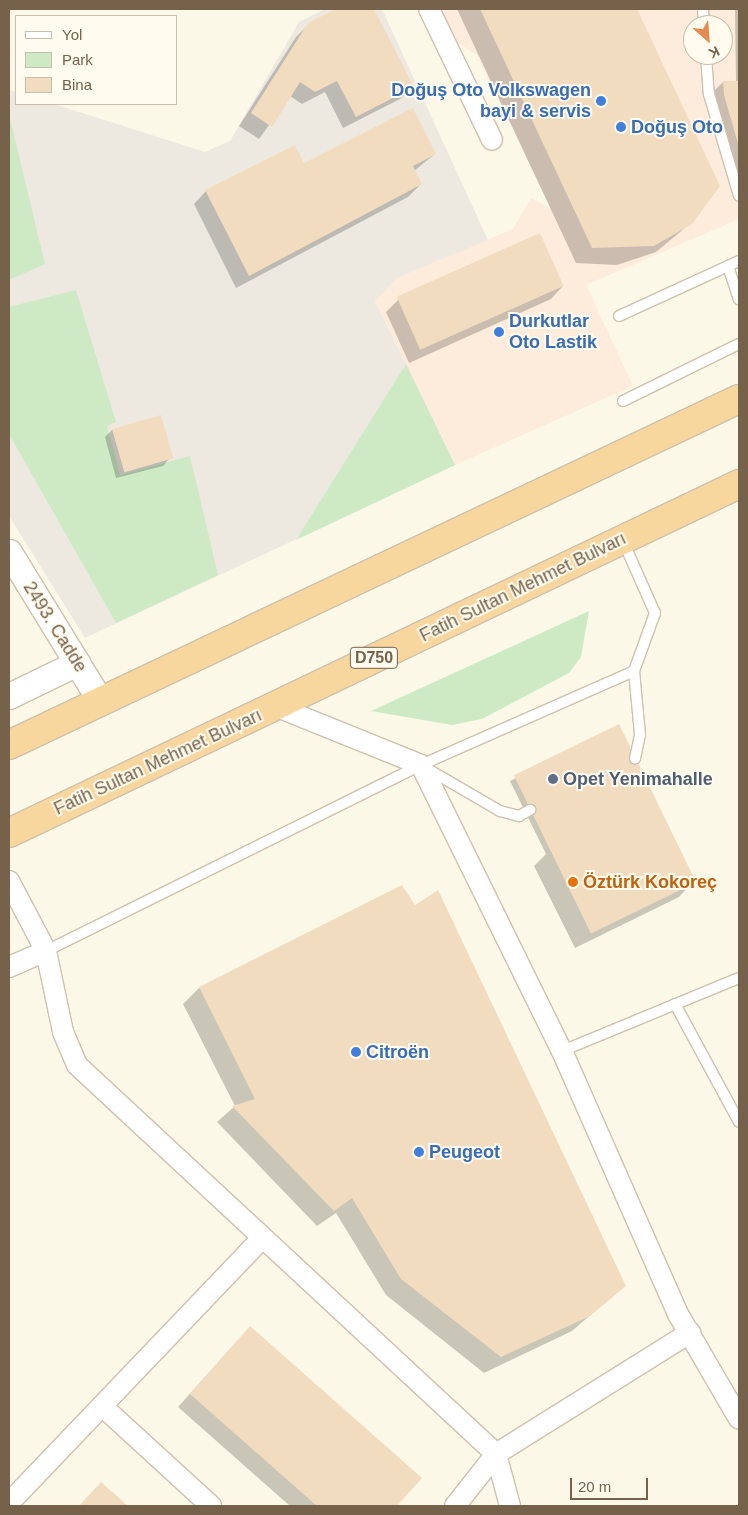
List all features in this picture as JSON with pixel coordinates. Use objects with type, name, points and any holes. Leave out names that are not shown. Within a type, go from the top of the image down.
[{"type":"highway","points":[[9,745],[739,399]]},
{"type":"highway","name":"Fatih Sultan Mehmet Bulvarı","points":[[9,833],[739,484]]},
{"type":"street","points":[[429,9],[492,140]]},
{"type":"street","name":"2493. Cadde","points":[[9,552],[101,702]]},
{"type":"street","points":[[9,696],[77,663]]},
{"type":"street","points":[[275,706],[421,765],[562,1051],[690,1333],[739,1419]]},
{"type":"street","points":[[9,881],[46,951],[63,1032],[77,1065],[496,1454],[510,1506]]},
{"type":"street","points":[[9,967],[46,951]]},
{"type":"street","points":[[9,1503],[262,1238]]},
{"type":"street","points":[[455,1506],[496,1454],[690,1333]]},
{"type":"street","points":[[102,1406],[211,1506]]},
{"type":"lane","points":[[707,65],[709,94],[739,196]]},
{"type":"lane","points":[[619,316],[739,261]]},
{"type":"lane","points":[[728,266],[739,299]]},
{"type":"lane","points":[[623,400],[739,344]]},
{"type":"lane","points":[[622,539],[655,613],[634,671],[640,735],[635,758]]},
{"type":"lane","points":[[46,951],[421,765],[634,671]]},
{"type":"lane","points":[[421,765],[500,811],[519,816],[530,810]]},
{"type":"lane","points":[[562,1051],[739,978]]},
{"type":"lane","points":[[675,1004],[739,1122]]},
{"type":"shaded area","points":[[325,9],[382,9],[488,240],[397,278],[375,301],[455,465],[85,638],[9,516],[9,89],[15,92],[15,105],[57,105],[205,152],[230,141],[299,22]]},
{"type":"shaded area","points":[[438,9],[739,9],[739,219],[586,285],[633,386],[455,465],[375,301],[397,278],[513,229],[531,198],[551,209],[477,55],[452,39]]},
{"type":"green space","points":[[9,114],[45,264],[9,280]]},
{"type":"green space","points":[[76,290],[116,422],[107,426],[120,475],[190,456],[218,575],[116,623],[9,434],[9,307]]},
{"type":"green space","points":[[406,364],[455,465],[296,540]]},
{"type":"green space","points":[[589,611],[581,657],[569,673],[482,719],[452,725],[371,711]]},
{"type":"building","points":[[336,9],[374,9],[414,87],[356,117],[337,81],[315,92],[300,82],[272,127],[251,113],[308,23]]},
{"type":"building","name":"Doğuş Oto","points":[[480,9],[637,9],[720,186],[692,224],[654,246],[592,248]]},
{"type":"building","points":[[723,81],[739,81],[739,147],[724,95]]},
{"type":"building","points":[[413,108],[436,154],[413,166],[422,184],[249,276],[205,190],[295,145],[304,163]]},
{"type":"building","points":[[540,233],[564,286],[420,350],[397,297]]},
{"type":"building","points":[[161,415],[173,458],[124,472],[112,429]]},
{"type":"building","points":[[619,724],[696,882],[591,933],[514,775]]},
{"type":"building","name":"Peugeot","points":[[402,885],[415,905],[438,890],[626,1286],[590,1316],[501,1357],[401,1279],[352,1198],[334,1211],[232,1106],[255,1099],[199,987]]},
{"type":"building","points":[[250,1326],[422,1478],[397,1506],[317,1506],[190,1394]]},
{"type":"building","points":[[101,1482],[128,1506],[79,1506]]},
{"type":"place","name":"Doğuş Oto Volkswagen bayi & servis","points":[[601,101]]},
{"type":"place","name":"Doğuş Oto","points":[[621,127]]},
{"type":"place","name":"Durkutlar Oto Lastik","points":[[499,332]]},
{"type":"place","name":"Opet Yenimahalle","points":[[553,779]]},
{"type":"place","name":"Öztürk Kokoreç","points":[[573,882]]},
{"type":"place","name":"Citroën","points":[[356,1052]]},
{"type":"place","name":"Peugeot","points":[[419,1152]]}]
